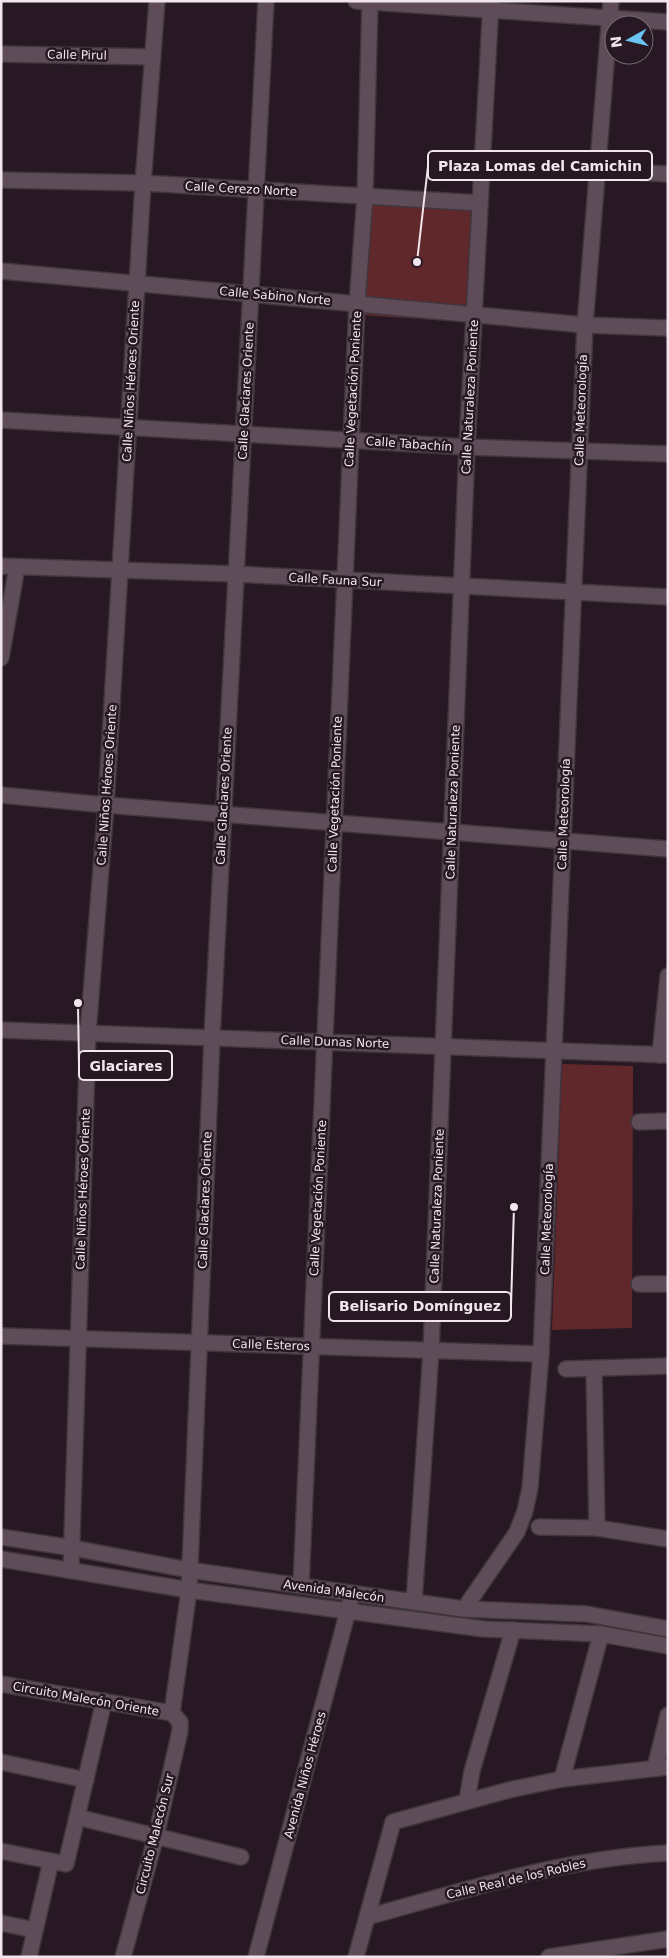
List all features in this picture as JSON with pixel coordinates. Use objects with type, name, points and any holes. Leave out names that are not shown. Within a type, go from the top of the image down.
[{"type":"street","name":"Calle Niños Héroes Oriente","points":[[72,1569],[88,1033],[106,806],[143,183],[157,1]]},
{"type":"street","name":"Calle Glaciares Oriente","points":[[172,1713],[189,1590],[212,1038],[266,1]]},
{"type":"street","name":"Calle Meteorología","points":[[610,15],[611,1]]},
{"type":"street","points":[[370,2],[491,6],[604,17]]},
{"type":"street","name":"Calle Vegetación Poniente","points":[[301,1586],[357,304],[365,196],[370,2]]},
{"type":"street","name":"Calle Naturaleza Poniente","points":[[414,1602],[431,1351],[468,447],[491,6]]},
{"type":"street","points":[[654,21],[668,22]]},
{"type":"street","name":"Calle Pirul","points":[[1,54],[153,57]]},
{"type":"street","name":"Calle Meteorología","points":[[464,1609],[517,1532],[525,1511],[530,1488],[541,1354],[585,325],[606,65]]},
{"type":"street","points":[[483,164],[668,174]]},
{"type":"street","name":"Calle Cerezo Norte","points":[[1,180],[143,183],[480,203]]},
{"type":"street","name":"Calle Sabino Norte","points":[[1,271],[585,325],[668,328]]},
{"type":"street","name":"Calle Tabachín","points":[[1,420],[468,447],[668,454]]},
{"type":"street","name":"Calle Fauna Sur","points":[[1,566],[236,574],[668,597]]},
{"type":"street","points":[[1,658],[17,567]]},
{"type":"street","points":[[1,795],[106,806],[668,849]]},
{"type":"street","points":[[664,1055],[668,976]]},
{"type":"street","name":"Calle Dunas Norte","points":[[1,1030],[664,1055]]},
{"type":"street","points":[[639,1122],[668,1121]]},
{"type":"street","points":[[638,1284],[668,1284]]},
{"type":"street","name":"Calle Esteros","points":[[1,1336],[541,1354]]},
{"type":"street","points":[[566,1369],[668,1366]]},
{"type":"street","points":[[594,1368],[597,1528]]},
{"type":"street","points":[[539,1527],[597,1528],[668,1539]]},
{"type":"street","name":"Avenida Malecón","points":[[1,1537],[73,1548],[189,1570],[464,1609],[587,1614],[668,1629]]},
{"type":"street","name":"Avenida Malecón","points":[[1,1559],[72,1569],[189,1590],[484,1629],[601,1634],[668,1646]]},
{"type":"street","name":"Avenida Niños Héroes","points":[[256,1957],[352,1593]]},
{"type":"street","points":[[467,1800],[472,1771],[513,1630]]},
{"type":"street","points":[[562,1779],[601,1634]]},
{"type":"street","name":"Circuito Malecón Oriente","points":[[2,1687],[104,1701],[172,1713]]},
{"type":"street","points":[[1,1851],[66,1864],[104,1701]]},
{"type":"street","name":"Circuito Malecón Sur","points":[[123,1957],[156,1836],[180,1731],[180,1722],[172,1713]]},
{"type":"street","points":[[356,1957],[397,1820],[467,1800],[562,1779],[661,1767],[668,1715]]},
{"type":"street","points":[[1,1762],[86,1780]]},
{"type":"street","points":[[77,1817],[241,1857]]},
{"type":"street","name":"Calle Real de los Robles","points":[[367,1917],[504,1880],[572,1864],[668,1853]]},
{"type":"street","points":[[29,1957],[51,1861]]},
{"type":"street","points":[[1,1923],[35,1930]]},
{"type":"street","points":[[550,1957],[668,1939]]},
{"type":"shaded area","points":[[367,202],[475,209],[468,322],[360,315]]},
{"type":"shaded area","points":[[562,1064],[633,1066],[632,1328],[552,1330]]},
{"type":"place","name":"Plaza Lomas del Camichin","points":[[417,262]]},
{"type":"place","name":"Glaciares","points":[[78,1003]]},
{"type":"place","name":"Belisario Domínguez","points":[[514,1207]]}]
